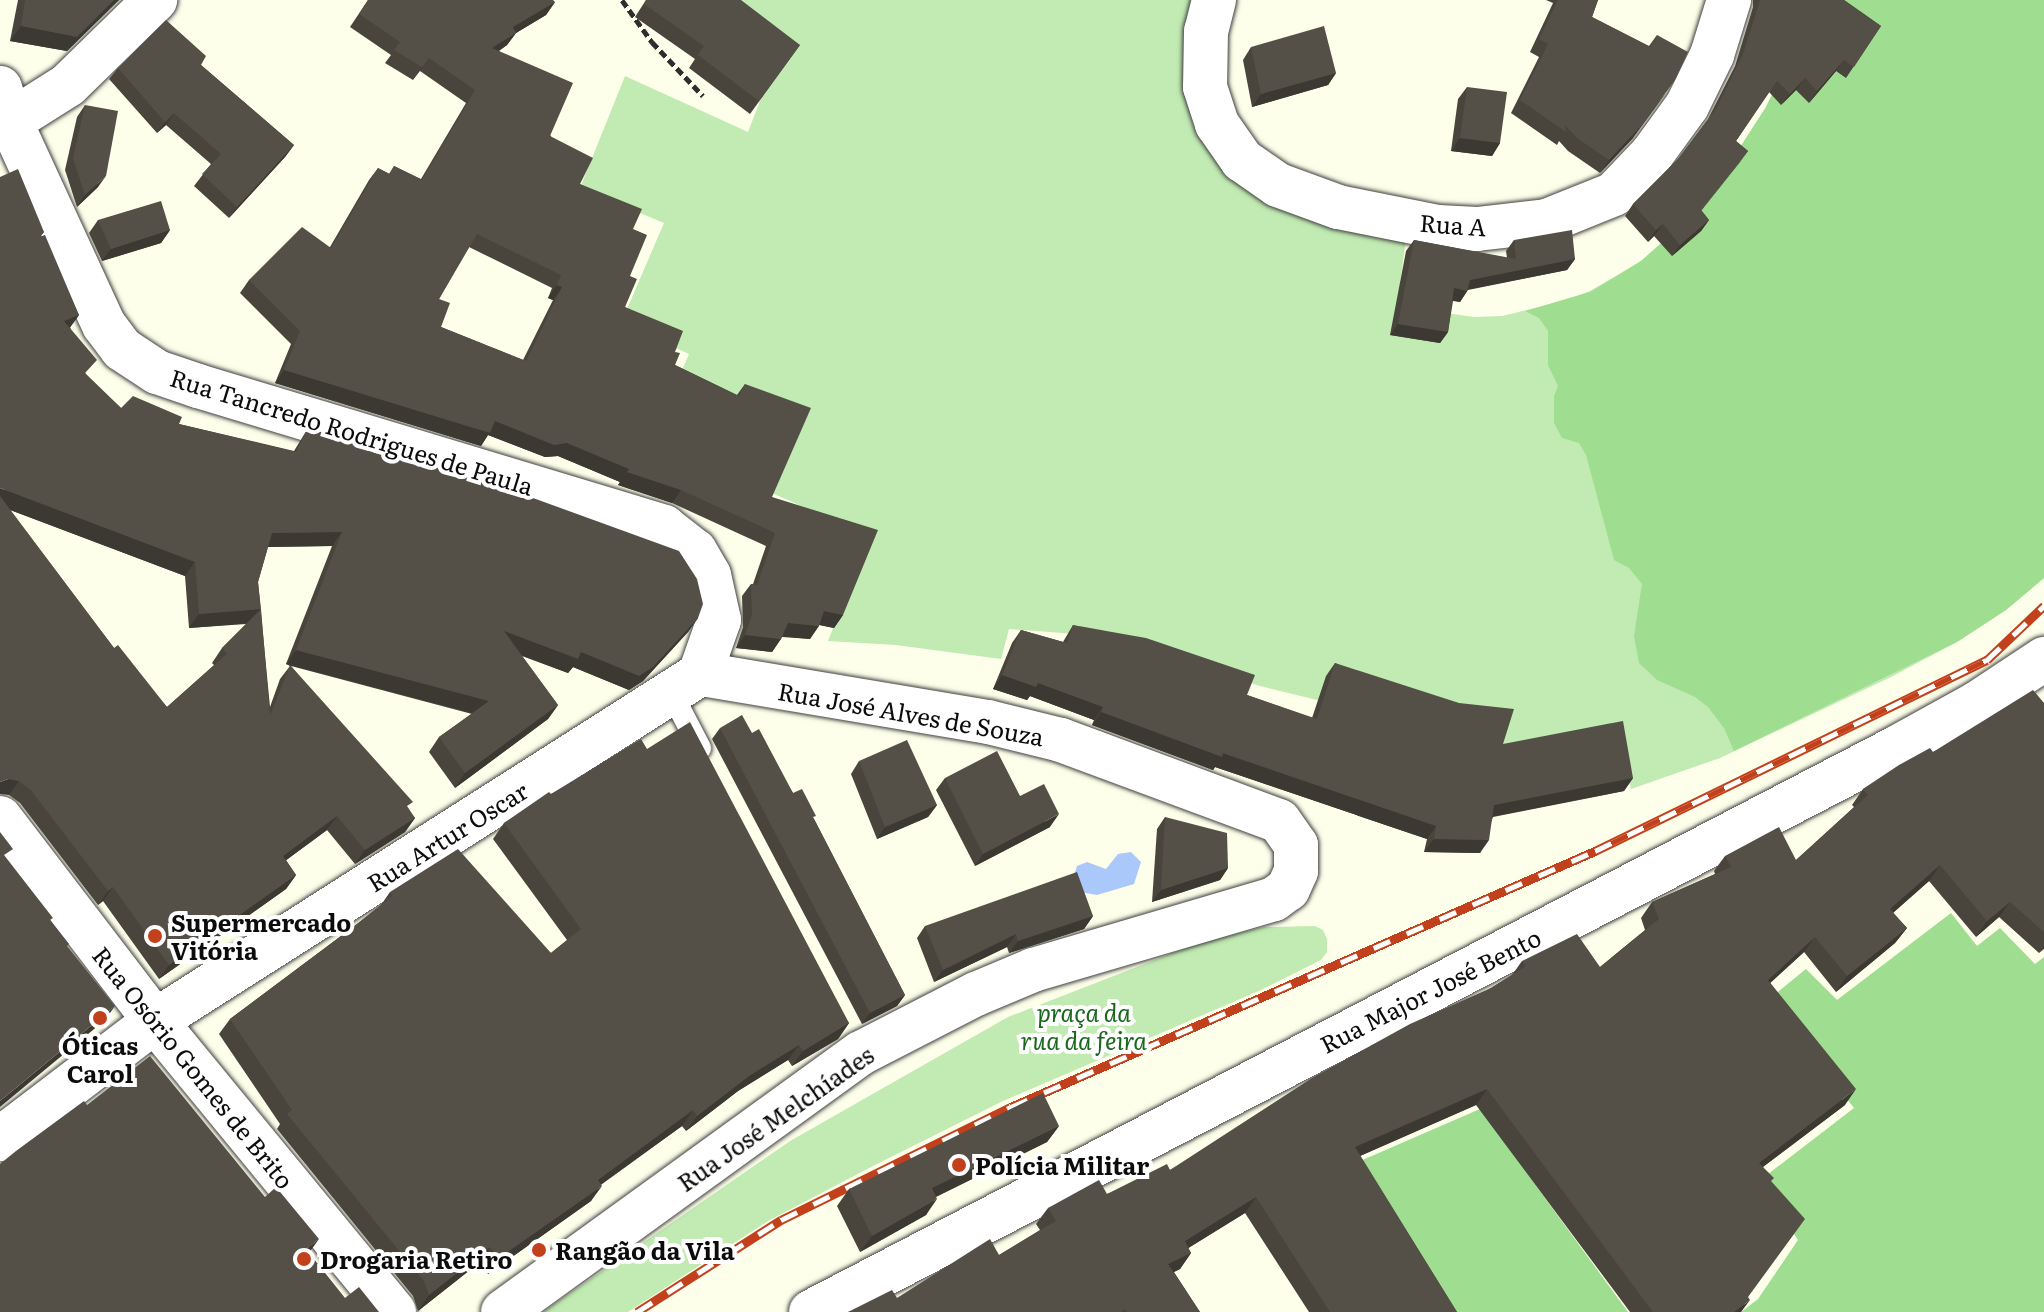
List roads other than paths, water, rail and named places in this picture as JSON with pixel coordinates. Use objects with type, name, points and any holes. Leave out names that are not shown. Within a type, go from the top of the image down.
[{"type":"street","points":[[4,113],[68,85],[155,0]]},
{"type":"street","name":"Rua A","points":[[1214,0],[1206,31],[1205,87],[1217,124],[1242,160],[1278,185],[1338,207],[1438,227],[1477,229],[1547,221],[1614,194],[1652,154],[1687,106],[1712,55],[1729,0]]},
{"type":"street","name":"Rua Tancredo Rodrigues de Paula","points":[[4,113],[104,325],[122,349],[157,372],[664,527],[695,551],[714,588],[719,620],[686,684]]},
{"type":"street","name":"Rua Major José Bento","points":[[811,1312],[1898,747],[1976,704],[2044,659]]},
{"type":"street","name":"Rua José Alves de Souza","points":[[686,684],[988,722],[1061,740],[1255,811]]},
{"type":"street","name":"Rua Artur Oscar","points":[[0,1139],[155,1021],[686,684]]},
{"type":"street","name":"Rua José Melchíades","points":[[503,1312],[858,1046],[1033,970],[1280,895],[1296,871],[1296,845],[1279,821],[1255,811]]},
{"type":"street","name":"Rua Osório Gomes de Brito","points":[[0,818],[155,1021],[394,1312]]},
{"type":"lane","points":[[686,684],[708,763]]},
{"type":"water","points":[[1131,852],[1141,862],[1134,884],[1097,895],[1080,892],[1073,878],[1077,866],[1087,862],[1106,869],[1118,854]]},
{"type":"railway","points":[[637,1312],[781,1220],[1011,1107],[1595,851],[1987,660],[2044,606]]},
{"type":"place","name":"Supermercado Vitória","points":[[155,936]]},
{"type":"place","name":"Óticas Carol","points":[[100,1018]]},
{"type":"place","name":"Polícia Militar","points":[[959,1165]]},
{"type":"place","name":"Rangão da Vila","points":[[539,1250]]},
{"type":"place","name":"Drogaria Retiro","points":[[304,1259]]},
{"type":"park label","name":"praça da rua da feira","points":[[1084,1026]]}]
